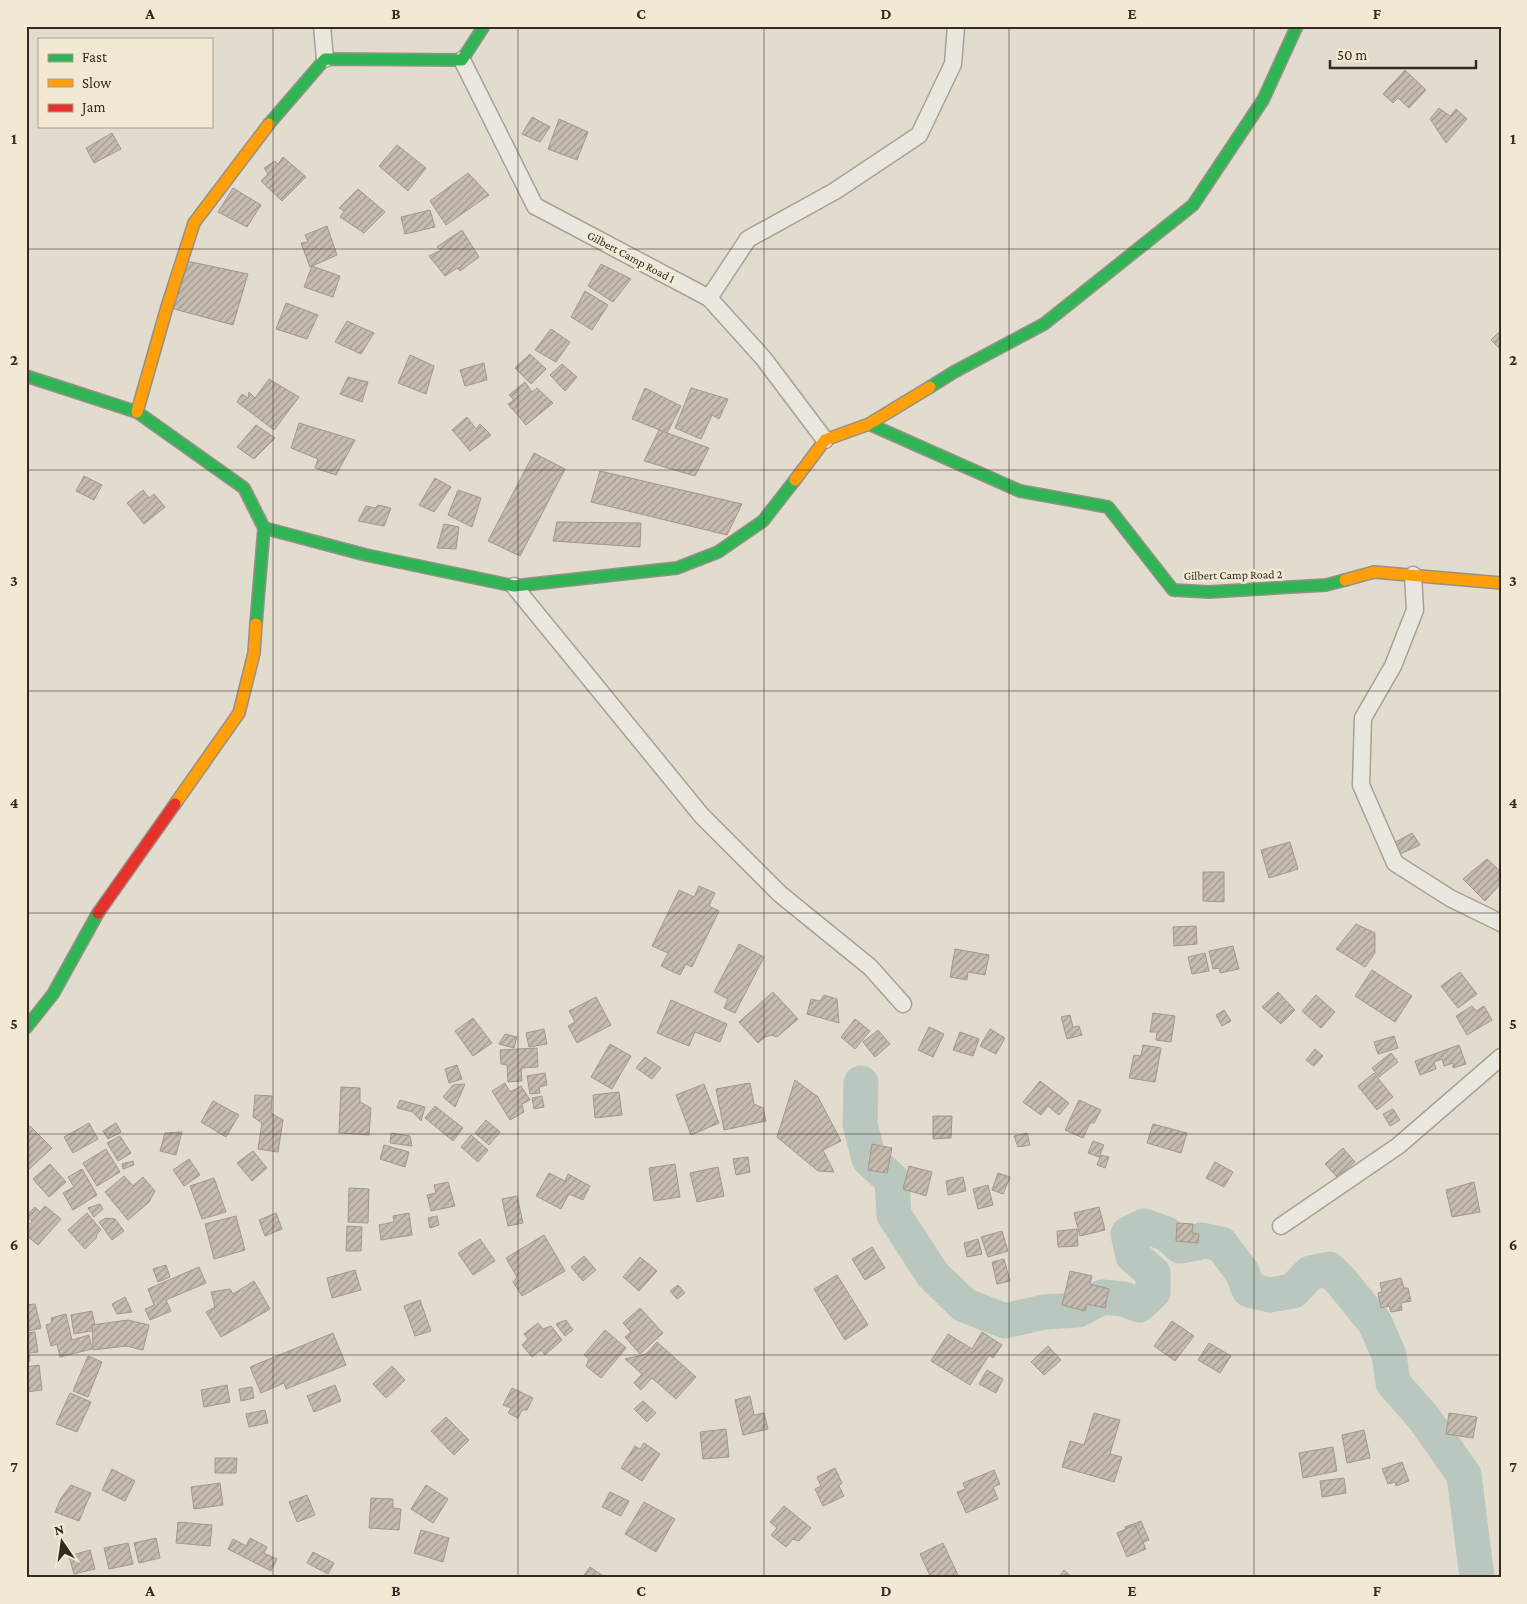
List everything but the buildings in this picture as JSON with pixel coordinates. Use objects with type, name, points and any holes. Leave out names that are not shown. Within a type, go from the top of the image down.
[{"type":"street","points":[[137,412],[167,307],[194,224],[268,125],[325,59],[322,26]]},
{"type":"street","points":[[325,59],[462,60],[484,26]]},
{"type":"street","points":[[709,298],[748,239],[835,191],[919,135],[953,64],[956,26]]},
{"type":"street","points":[[264,528],[366,555],[514,586],[677,568],[718,552],[763,521],[825,440],[869,424],[954,372],[1044,324],[1193,205],[1263,100],[1297,26]]},
{"type":"street","name":"Gilbert Camp Road 1","points":[[462,60],[535,206],[709,298],[764,359],[825,440]]},
{"type":"street","points":[[26,376],[137,412],[244,488],[264,528],[254,653],[239,713],[96,916],[53,994],[26,1028]]},
{"type":"street","name":"Gilbert Camp Road 2","points":[[869,424],[1020,491],[1108,507],[1173,590],[1209,592],[1326,585],[1374,572],[1501,584]]},
{"type":"street","points":[[1413,575],[1415,610],[1393,666],[1363,718],[1361,785],[1395,863],[1450,898],[1501,923]]},
{"type":"street","points":[[514,586],[702,816],[780,894],[870,967],[903,1004]]},
{"type":"street","points":[[1281,1226],[1398,1146],[1501,1057]]},
{"type":"waterway","points":[[861,1083],[860,1124],[869,1159],[892,1180],[894,1215],[933,1275],[964,1305],[1005,1321],[1044,1312],[1078,1310],[1102,1297],[1124,1299],[1139,1305],[1153,1292],[1153,1273],[1133,1256],[1128,1234],[1144,1226],[1167,1234],[1180,1246],[1198,1243],[1201,1240],[1221,1244],[1242,1272],[1249,1290],[1270,1295],[1293,1291],[1310,1273],[1329,1269],[1375,1323],[1389,1355],[1393,1383],[1423,1417],[1464,1475],[1477,1578]]},
{"type":"traffic: fast","points":[[269,124],[325,59],[462,60],[484,26]]},
{"type":"traffic: fast","points":[[930,387],[954,372],[1044,324],[1193,205],[1263,100],[1297,26]]},
{"type":"traffic: fast","points":[[26,376],[137,412],[244,488],[264,528],[256,624]]},
{"type":"traffic: fast","points":[[869,424],[1020,491],[1108,507],[1173,590],[1209,592],[1326,585],[1345,580]]},
{"type":"traffic: fast","points":[[264,528],[366,555],[514,586],[677,568],[718,552],[763,521],[795,480]]},
{"type":"traffic: fast","points":[[26,1028],[53,994],[98,913]]},
{"type":"traffic: slow","points":[[137,412],[167,307],[194,223],[269,124]]},
{"type":"traffic: slow","points":[[795,480],[825,440],[869,424],[930,387]]},
{"type":"traffic: slow","points":[[1345,580],[1374,572],[1501,583]]},
{"type":"traffic: slow","points":[[175,804],[239,713],[254,653],[256,624]]},
{"type":"traffic: jam","points":[[98,913],[175,804]]}]
